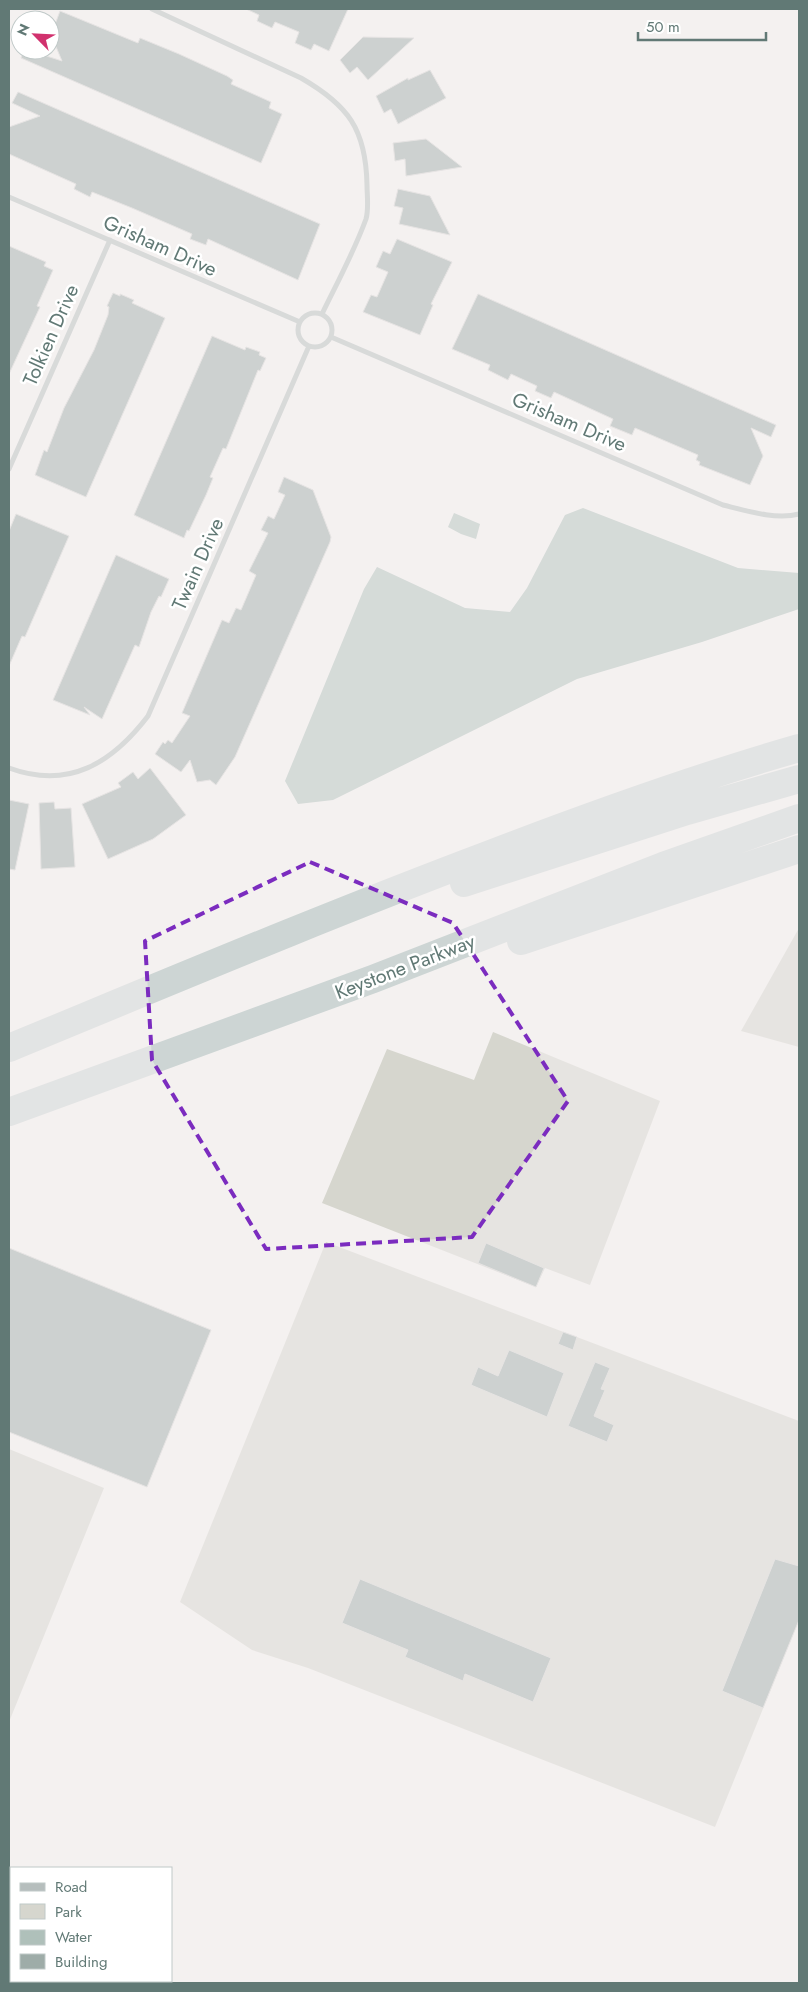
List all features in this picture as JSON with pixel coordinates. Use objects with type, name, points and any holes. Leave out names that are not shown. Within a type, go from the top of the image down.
[{"type":"highway","points":[[9,1049],[371,899],[603,811],[799,748]]},
{"type":"highway","points":[[9,1049],[480,877],[687,810],[799,779]]},
{"type":"highway","name":"Keystone Parkway","points":[[9,1112],[489,936],[672,863],[799,818]]},
{"type":"highway","points":[[284,1012],[466,960],[799,849]]},
{"type":"street","points":[[152,9],[321,90],[353,121],[363,144],[367,172],[367,217],[322,314]]},
{"type":"street","name":"Grisham Drive","points":[[9,197],[300,322]]},
{"type":"street","name":"Tolkien Drive","points":[[9,469],[110,240]]},
{"type":"street","points":[[308,314],[322,314],[332,323],[331,336],[321,346],[309,346],[304,343],[298,334],[300,322],[308,314]]},
{"type":"street","name":"Grisham Drive","points":[[331,336],[723,505],[767,514],[791,516],[799,514]]},
{"type":"street","name":"Twain Drive","points":[[9,768],[40,776],[63,774],[84,769],[116,753],[132,737],[148,716],[309,346]]},
{"type":"highlighted area","points":[[310,862],[453,923],[568,1101],[472,1237],[266,1249],[152,1060],[145,941]]},
{"type":"green space","points":[[799,928],[799,1047],[741,1031]]},
{"type":"green space","points":[[493,1032],[660,1101],[590,1285],[545,1268],[536,1287],[322,1203],[387,1049],[474,1080]]},
{"type":"green space","points":[[326,1242],[799,1421],[799,1620],[715,1827],[308,1668],[252,1650],[180,1602]]},
{"type":"green space","points":[[9,1449],[104,1488],[9,1722]]},
{"type":"water","points":[[583,508],[738,568],[799,573],[799,609],[702,642],[577,679],[333,800],[298,804],[285,781],[364,589],[377,567],[465,608],[510,612],[527,588],[565,515]]},
{"type":"water","points":[[454,513],[480,524],[476,539],[448,527]]},
{"type":"building","points":[[246,9],[348,9],[329,51],[314,44],[311,50],[295,43],[299,32],[275,22],[272,28],[257,21],[259,15]]},
{"type":"building","points":[[60,11],[138,43],[140,38],[227,76],[233,80],[231,84],[271,102],[269,108],[282,114],[261,163],[26,60],[62,61],[60,56]]},
{"type":"building","points":[[363,37],[414,38],[368,80],[357,67],[350,73],[340,60]]},
{"type":"building","points":[[430,70],[446,98],[398,124],[391,109],[384,113],[376,96],[408,78],[408,80]]},
{"type":"building","points":[[18,92],[320,224],[298,280],[208,239],[206,245],[190,239],[192,234],[92,192],[90,197],[74,189],[76,184],[9,154],[9,127],[40,116],[12,103]]},
{"type":"building","points":[[426,139],[462,167],[406,176],[405,159],[395,161],[393,143]]},
{"type":"building","points":[[398,189],[430,196],[450,235],[399,224],[403,208],[394,206]]},
{"type":"building","points":[[397,239],[452,262],[431,304],[433,305],[420,335],[363,312],[371,295],[377,297],[388,272],[376,267],[383,251],[390,254]]},
{"type":"building","points":[[9,246],[46,262],[44,266],[53,270],[37,306],[40,307],[9,374]]},
{"type":"building","points":[[113,293],[134,300],[132,303],[165,318],[86,497],[35,475],[44,450],[47,452],[64,408],[94,350],[108,315],[109,307],[107,306]]},
{"type":"building","points":[[478,294],[776,425],[771,437],[751,428],[763,456],[750,485],[699,465],[700,462],[696,460],[698,455],[635,428],[632,435],[610,426],[613,419],[554,392],[551,398],[535,391],[537,386],[511,374],[508,380],[488,370],[490,365],[452,349]]},
{"type":"building","points":[[212,336],[245,350],[246,347],[260,352],[259,355],[266,358],[260,371],[258,370],[226,449],[223,448],[210,477],[213,478],[206,495],[184,538],[134,515]]},
{"type":"building","points":[[284,477],[313,490],[331,537],[330,542],[235,757],[216,785],[210,780],[197,782],[190,760],[181,772],[155,754],[163,742],[165,744],[168,740],[172,743],[190,716],[182,713],[222,620],[229,623],[236,608],[241,610],[256,575],[249,571],[268,533],[261,530],[268,516],[274,519],[285,495],[278,492]]},
{"type":"building","points":[[16,514],[69,536],[25,637],[22,636],[9,666],[9,531]]},
{"type":"building","points":[[116,555],[169,579],[161,597],[159,596],[151,612],[139,647],[135,645],[102,719],[84,707],[90,715],[53,700]]},
{"type":"building","points":[[150,768],[186,815],[153,839],[108,859],[82,804],[121,787],[118,783],[133,772],[138,779]]},
{"type":"building","points":[[9,800],[29,804],[15,870],[9,869]]},
{"type":"building","points":[[54,802],[55,809],[71,808],[75,867],[41,869],[39,803]]},
{"type":"building","points":[[486,1243],[544,1268],[536,1287],[478,1263]]},
{"type":"building","points":[[9,1248],[211,1330],[147,1487],[9,1432]]},
{"type":"building","points":[[563,1332],[577,1337],[573,1350],[558,1344]]},
{"type":"building","points":[[509,1350],[564,1373],[547,1417],[471,1385],[478,1367],[498,1376]]},
{"type":"building","points":[[595,1362],[610,1368],[601,1389],[605,1390],[594,1416],[614,1425],[607,1442],[568,1426]]},
{"type":"building","points":[[775,1559],[799,1566],[799,1620],[763,1708],[722,1691]]},
{"type":"building","points":[[360,1579],[551,1658],[533,1702],[465,1674],[463,1681],[405,1657],[408,1650],[342,1623]]}]
